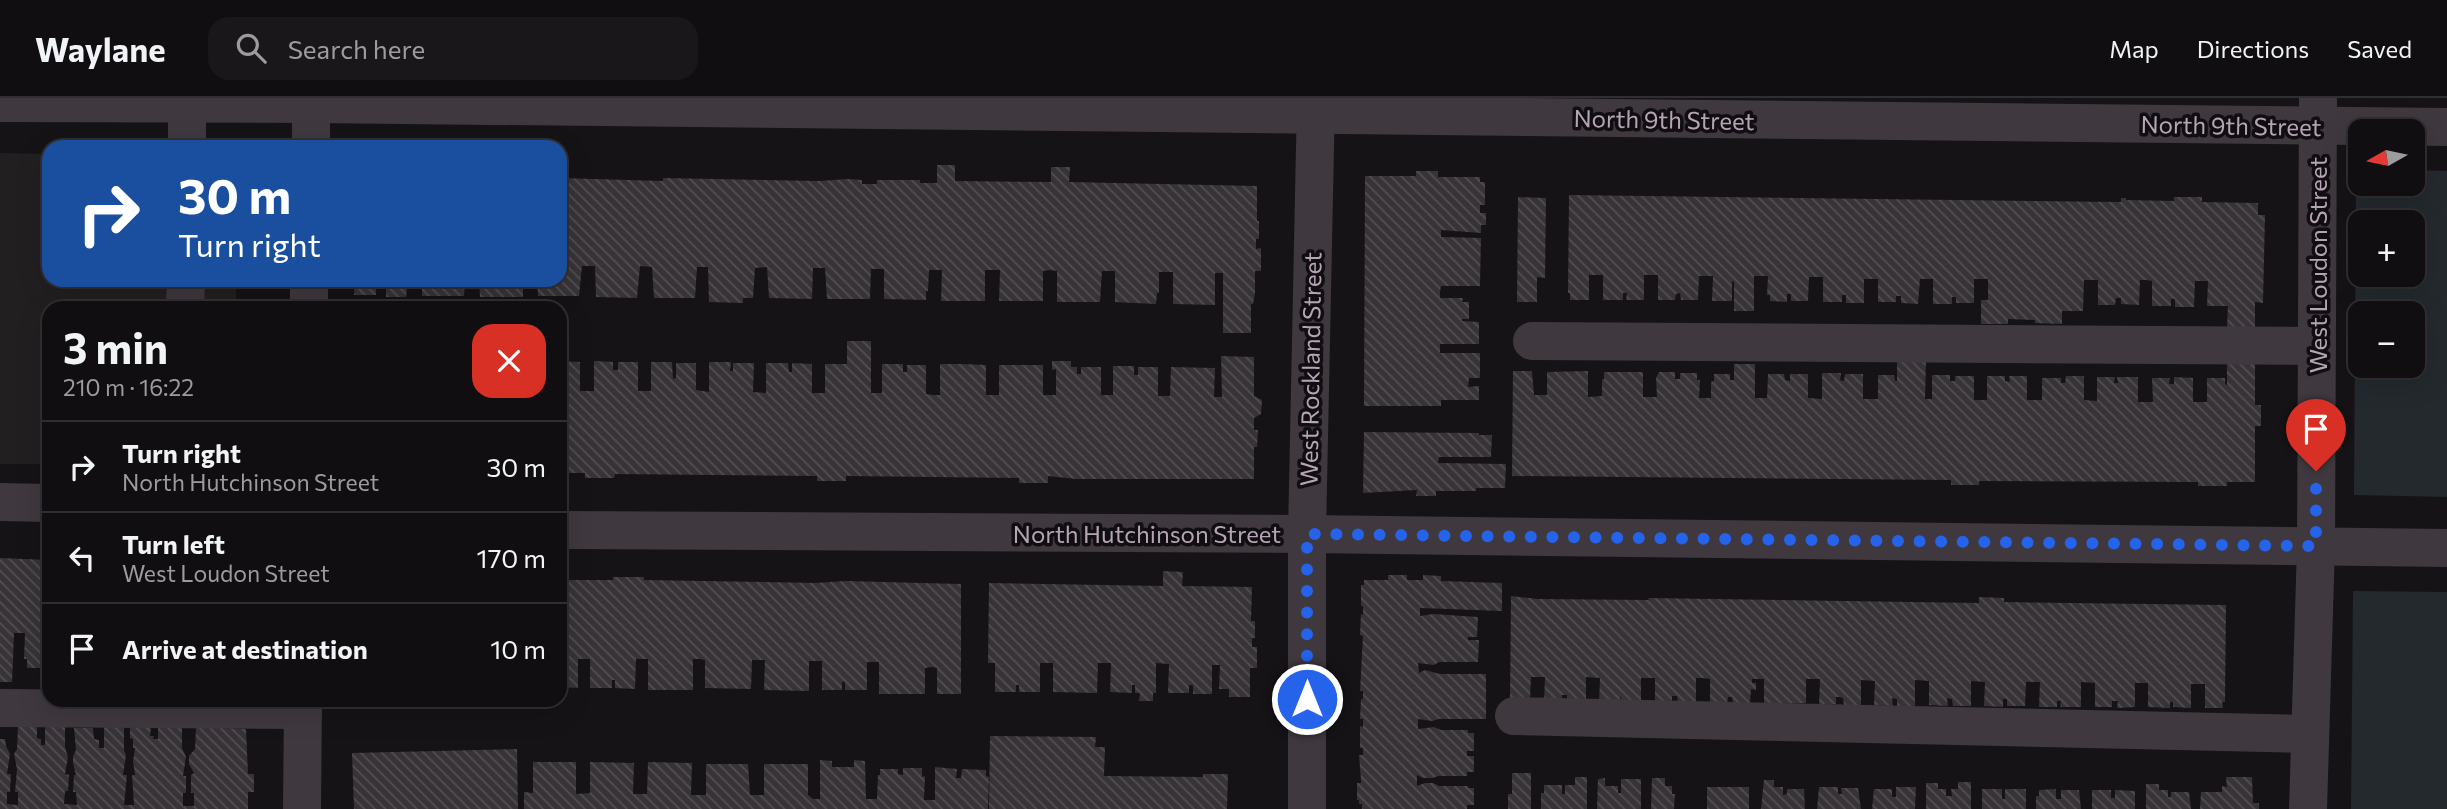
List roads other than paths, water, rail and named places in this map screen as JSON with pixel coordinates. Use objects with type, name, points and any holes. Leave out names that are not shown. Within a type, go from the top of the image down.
[{"type":"street","name":"North 9th Street","points":[[0,103],[312,101],[2318,112],[2447,127]]},
{"type":"street","points":[[311,140],[312,101]]},
{"type":"street","points":[[187,103],[187,140]]},
{"type":"street","name":"West Rockland Street","points":[[1307,809],[1307,534],[1316,107]]},
{"type":"street","name":"West Loudon Street","points":[[2308,809],[2316,546],[2318,112]]},
{"type":"street","points":[[1532,341],[2317,346]]},
{"type":"street","points":[[0,502],[42,503]]},
{"type":"street","name":"North Hutchinson Street","points":[[567,530],[1307,534],[2447,548]]},
{"type":"street","points":[[0,708],[101,707]]},
{"type":"street","points":[[302,809],[303,707]]},
{"type":"street","points":[[1514,716],[2310,734]]}]
